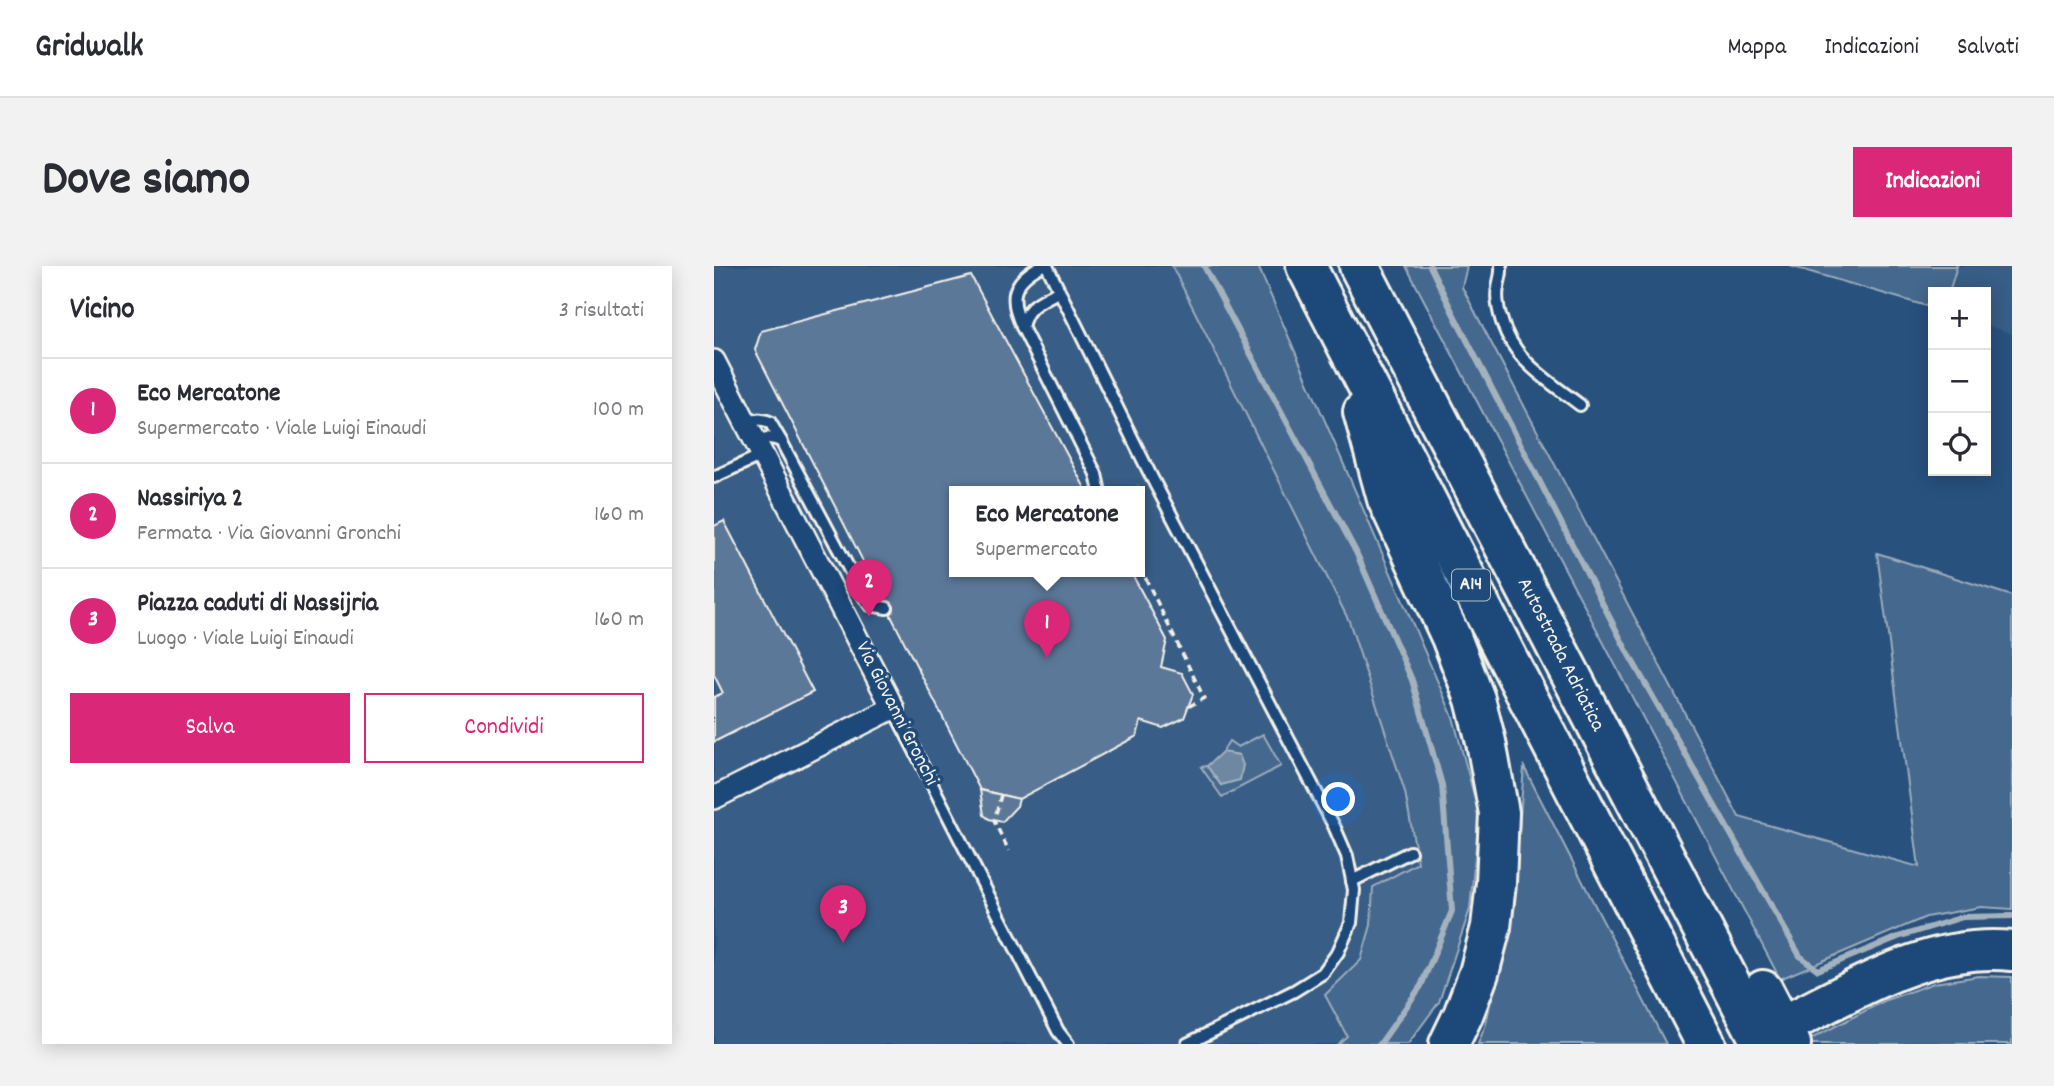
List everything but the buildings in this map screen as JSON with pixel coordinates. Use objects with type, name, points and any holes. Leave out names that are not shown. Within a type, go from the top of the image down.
[{"type":"highway","name":"A14","points":[[1306,266],[1706,1044]]},
{"type":"highway","name":"Autostrada Adriatica","points":[[1359,266],[1762,1044]]},
{"type":"highway","points":[[1342,335],[1387,499],[1451,637],[1475,699],[1499,813],[1491,927],[1479,972],[1463,1015],[1448,1044]]},
{"type":"highway","points":[[1640,810],[1734,936],[1793,1032],[1891,971],[1931,958],[1967,952],[2012,951]]},
{"type":"street","name":"Via Giovanni Gronchi","points":[[714,361],[893,708]]},
{"type":"street","points":[[714,798],[893,708]]},
{"type":"lane","points":[[1041,266],[1028,273],[1016,287],[1014,305],[1022,327],[1096,474],[1099,486]]},
{"type":"lane","points":[[1047,266],[1153,478],[1334,826],[1347,856],[1354,890],[1351,923],[1338,952],[1323,973],[1294,991],[1188,1044]]},
{"type":"lane","points":[[1501,266],[1502,274],[1497,289],[1500,315],[1516,353],[1580,405]]},
{"type":"lane","points":[[1022,327],[1024,316],[1031,307],[1059,291]]},
{"type":"lane","points":[[755,440],[751,420],[770,422],[864,597],[870,605],[887,608]]},
{"type":"lane","points":[[714,477],[755,440],[774,438],[781,441]]},
{"type":"lane","name":"Via Giovanni Gronchi","points":[[893,708],[1058,1031],[1068,1044]]},
{"type":"lane","points":[[1352,881],[1410,852]]},
{"type":"lane","name":"Via Giovanni Gronchi","points":[[1058,1031],[1061,1044]]},
{"type":"path","points":[[1145,577],[1204,698],[1188,707]]},
{"type":"path","points":[[1001,795],[994,821],[1009,851]]},
{"type":"shaded area","points":[[714,266],[1172,266],[1349,621],[1405,793],[1418,863],[1373,887],[1371,925],[1361,960],[1325,995],[1347,1036],[1338,1044],[714,1044]]},
{"type":"shaded area","points":[[1172,266],[1258,266],[1453,717],[1479,814],[1470,909],[1439,1002],[1408,1044],[1338,1044],[1347,1036],[1325,995],[1361,960],[1371,925],[1373,887],[1418,863],[1405,792],[1349,621]]},
{"type":"shaded area","points":[[1406,266],[1467,266],[1462,287],[1739,817],[1919,867],[1877,553],[2012,596],[2012,909],[1981,907],[1926,917],[1780,979]]},
{"type":"shaded area","points":[[1790,266],[1957,266],[1951,287],[1928,287],[1928,307]]},
{"type":"shaded area","points":[[1957,266],[2012,266],[2012,334],[1991,327],[1991,287],[1951,287]]},
{"type":"shaded area","points":[[1263,734],[1281,766],[1222,797],[1201,767],[1207,766],[1221,785],[1239,755],[1222,752],[1229,741],[1238,747]]},
{"type":"shaded area","points":[[1222,752],[1239,755],[1243,765],[1240,780],[1221,785],[1207,766]]},
{"type":"shaded area","points":[[1524,767],[1666,1044],[1478,1044],[1486,1024],[1514,892]]},
{"type":"shaded area","points":[[1979,976],[2012,977],[2012,1044],[1811,1044],[1809,1040],[1886,1000],[1934,983]]},
{"type":"waterway","points":[[1204,266],[1356,552],[1412,680],[1442,785],[1452,911],[1421,986],[1380,1044]]},
{"type":"waterway","points":[[1430,266],[1628,653],[1800,956],[1818,970],[1898,937],[1963,917],[2012,916]]},
{"type":"place","name":"Nassiriya 2","points":[[869,617]]},
{"type":"place","name":"Eco Mercatone","points":[[1047,658]]},
{"type":"place","name":"Piazza caduti di Nassijria","points":[[843,943]]}]
